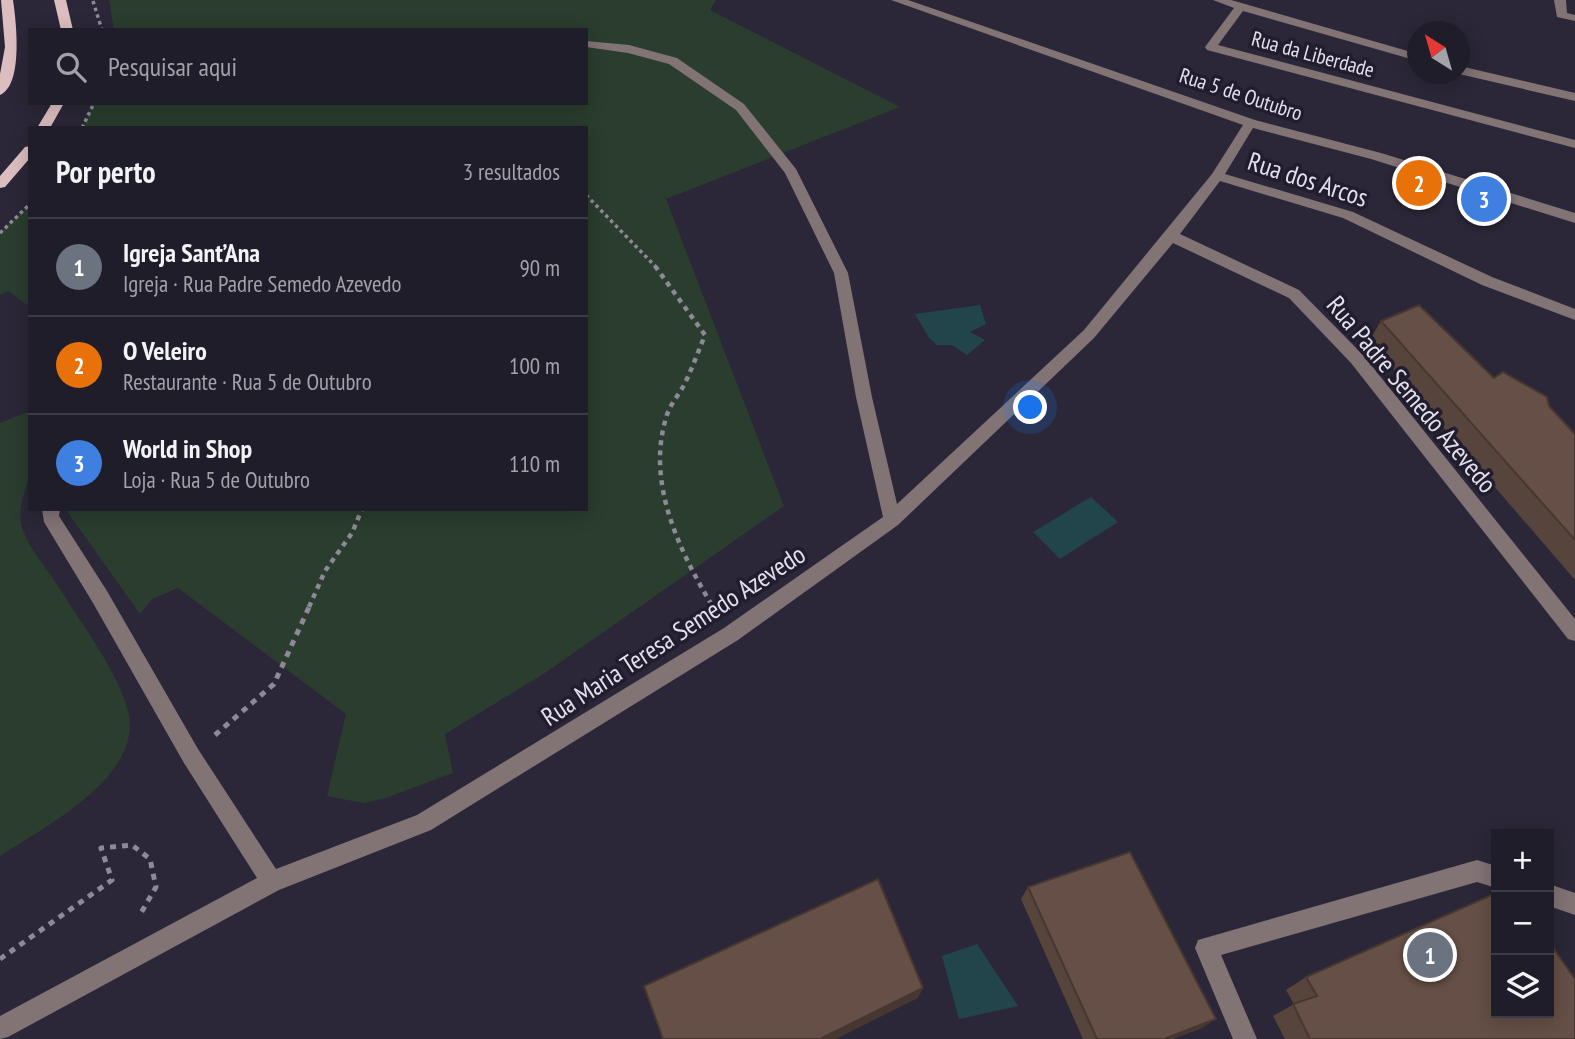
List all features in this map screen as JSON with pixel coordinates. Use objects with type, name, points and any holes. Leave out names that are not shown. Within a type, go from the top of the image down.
[{"type":"main road","points":[[0,91],[12,63],[7,0]]},
{"type":"main road","points":[[60,0],[67,28]]},
{"type":"main road","points":[[44,126],[57,105]]},
{"type":"main road","points":[[0,184],[28,152]]},
{"type":"street","name":"Rua 5 de Outubro","points":[[897,0],[1250,123],[1376,156],[1575,218]]},
{"type":"street","points":[[1219,0],[1407,55]]},
{"type":"street","points":[[1560,0],[1561,15],[1575,18]]},
{"type":"street","name":"Rua da Liberdade","points":[[1240,7],[1211,47],[1575,144]]},
{"type":"street","points":[[588,44],[629,49],[673,61],[740,107],[791,172],[841,274],[864,397],[892,520]]},
{"type":"street","points":[[1470,72],[1575,97]]},
{"type":"street","name":"Rua Maria Teresa Semedo Azevedo","points":[[0,1029],[271,882],[424,824],[732,634],[892,520],[1089,334],[1217,176],[1250,123]]},
{"type":"street","name":"Rua dos Arcos","points":[[1217,176],[1348,215],[1487,281],[1575,315]]},
{"type":"street","name":"Rua Padre Semedo Azevedo","points":[[1171,236],[1294,294],[1357,359],[1575,633]]},
{"type":"street","points":[[51,511],[50,517],[100,597],[191,756],[271,882]]},
{"type":"street","points":[[1245,1039],[1206,948],[1477,871],[1491,875]]},
{"type":"street","points":[[1554,897],[1575,904]]},
{"type":"path","points":[[93,0],[101,28]]},
{"type":"path","points":[[83,126],[93,105]]},
{"type":"path","points":[[588,197],[662,274],[705,335],[683,387],[667,415],[661,442],[662,484],[673,525],[691,572],[732,634]]},
{"type":"path","points":[[0,233],[28,206]]},
{"type":"path","points":[[191,756],[274,684],[325,571],[352,533],[361,511]]},
{"type":"path","points":[[0,960],[112,880],[101,848],[132,845],[150,859],[156,887],[132,924]]},
{"type":"shaded area","points":[[109,0],[716,0],[710,10],[900,107],[666,199],[784,506],[545,673],[445,734],[453,773],[386,798],[363,803],[327,796],[346,714],[178,588],[152,599],[140,614],[67,511],[588,511],[588,126],[83,126],[93,105],[588,105],[588,28],[114,28]]},
{"type":"shaded area","points":[[28,206],[28,306],[8,291],[0,295],[0,232]]},
{"type":"shaded area","points":[[980,305],[986,324],[970,332],[985,340],[967,355],[952,345],[937,345],[929,338],[915,314]]},
{"type":"shaded area","points":[[28,412],[28,480],[21,506],[22,527],[30,545],[110,669],[119,685],[129,715],[128,738],[120,760],[105,780],[63,816],[0,856],[0,423]]},
{"type":"shaded area","points":[[1091,497],[1118,522],[1060,559],[1033,532]]},
{"type":"shaded area","points":[[977,944],[1018,1006],[959,1019],[942,956]]},
{"type":"building","points":[[1419,305],[1494,378],[1503,372],[1547,397],[1549,406],[1575,434],[1575,540],[1381,321]]},
{"type":"building","points":[[1130,852],[1216,1019],[1164,1039],[1097,1039],[1028,887]]},
{"type":"building","points":[[878,879],[923,988],[820,1039],[663,1039],[644,986]]},
{"type":"building","points":[[1491,895],[1491,1018],[1554,1018],[1554,949],[1575,979],[1575,1039],[1310,1039],[1293,1004],[1317,996],[1306,977]]},
{"type":"place","name":"O Veleiro","points":[[1419,183]]},
{"type":"place","name":"World in Shop","points":[[1484,199]]},
{"type":"place","name":"Igreja Sant’Ana","points":[[1430,955]]}]
